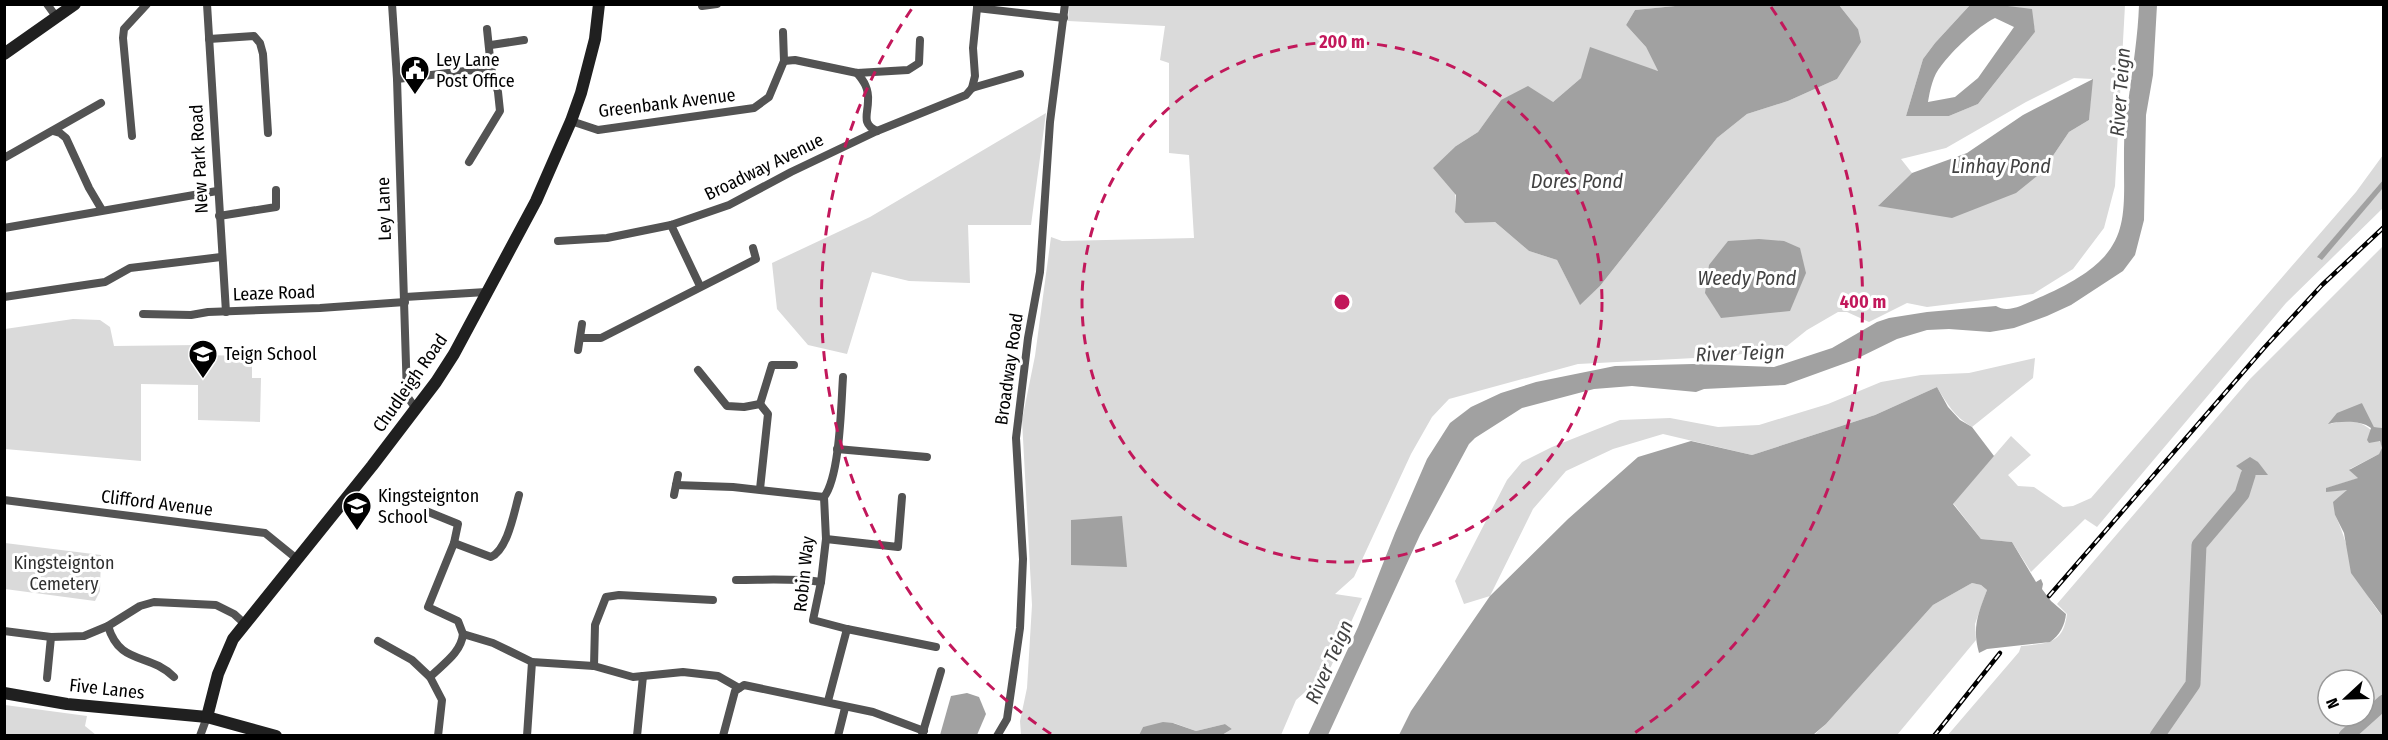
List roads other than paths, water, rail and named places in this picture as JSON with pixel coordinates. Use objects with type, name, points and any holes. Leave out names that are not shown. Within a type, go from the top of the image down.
[{"type":"main road","points":[[4,54],[75,4]]},
{"type":"main road","name":"Chudleigh Road","points":[[207,717],[218,674],[228,651],[245,624],[342,505],[416,409],[454,354],[536,201],[571,121],[595,39],[599,4]]},
{"type":"main road","name":"Five Lanes","points":[[4,693],[67,704],[207,717],[276,735]]},
{"type":"street","points":[[47,4],[57,18]]},
{"type":"street","points":[[132,136],[124,29],[147,4]]},
{"type":"street","name":"New Park Road","points":[[207,4],[226,312]]},
{"type":"street","name":"Ley Lane","points":[[392,4],[398,79],[399,182],[407,396],[416,409]]},
{"type":"street","points":[[702,6],[717,4]]},
{"type":"street","name":"Broadway Road","points":[[997,735],[1007,719],[1020,628],[1023,559],[1016,438],[1040,272],[1050,122],[1065,4]]},
{"type":"street","points":[[972,88],[975,76],[973,48],[977,6],[1064,18]]},
{"type":"street","points":[[470,162],[500,111],[498,92],[491,68],[491,45],[487,28]]},
{"type":"street","name":"Greenbank Avenue","points":[[571,121],[598,130],[754,108],[769,97],[784,62],[783,32]]},
{"type":"street","points":[[209,39],[254,36],[260,43],[263,54],[268,133]]},
{"type":"street","points":[[491,45],[524,39]]},
{"type":"street","points":[[784,62],[795,60],[857,73],[908,70],[919,63],[920,40]]},
{"type":"street","points":[[398,79],[491,68]]},
{"type":"street","points":[[857,73],[865,82],[868,92],[865,119],[867,124],[877,131]]},
{"type":"street","name":"Broadway Avenue","points":[[558,241],[607,238],[671,225],[729,205],[877,131],[966,95],[972,88],[1020,74]]},
{"type":"street","points":[[4,158],[101,103]]},
{"type":"street","points":[[53,131],[66,138],[102,210]]},
{"type":"street","points":[[219,216],[276,207],[276,190]]},
{"type":"street","points":[[4,228],[218,191]]},
{"type":"street","points":[[671,225],[700,286]]},
{"type":"street","points":[[582,338],[601,338],[756,259],[753,248]]},
{"type":"street","points":[[4,297],[105,282],[130,268],[221,257]]},
{"type":"street","name":"Leaze Road","points":[[143,314],[191,315],[486,292]]},
{"type":"street","points":[[578,350],[582,338],[582,324]]},
{"type":"street","points":[[760,404],[772,365],[794,365]]},
{"type":"street","points":[[698,370],[728,406],[744,407],[760,404]]},
{"type":"street","points":[[676,485],[760,489],[824,497],[831,488],[843,377]]},
{"type":"street","points":[[760,404],[768,414],[760,489]]},
{"type":"street","points":[[837,449],[927,457]]},
{"type":"street","points":[[674,495],[678,475]]},
{"type":"street","points":[[453,543],[491,557],[497,555],[503,546],[519,495]]},
{"type":"street","name":"Robin Way","points":[[824,497],[826,539],[821,582],[813,620],[936,647]]},
{"type":"street","points":[[826,539],[898,547],[902,497]]},
{"type":"street","name":"Clifford Avenue","points":[[4,500],[265,534],[297,559]]},
{"type":"street","points":[[426,511],[458,524],[428,607],[458,621],[463,634],[462,642],[450,659],[430,677]]},
{"type":"street","points":[[736,580],[770,581],[796,578],[821,582]]},
{"type":"street","points":[[594,666],[595,625],[606,597],[619,594],[713,600]]},
{"type":"street","points":[[4,631],[51,637],[84,636],[108,626],[127,612],[154,602],[216,605],[234,614],[245,624]]},
{"type":"street","points":[[108,626],[112,640],[120,650],[166,669],[174,677]]},
{"type":"street","points":[[828,701],[848,629]]},
{"type":"street","points":[[463,634],[493,643],[532,662],[594,666],[619,674],[643,676],[682,672],[718,676],[740,688]]},
{"type":"street","points":[[47,678],[51,637]]},
{"type":"street","points":[[378,641],[412,660],[430,677],[442,700],[438,735]]},
{"type":"street","points":[[527,735],[532,662]]},
{"type":"street","points":[[723,735],[735,691],[744,685],[873,712],[923,733],[941,671]]},
{"type":"street","points":[[637,735],[643,676]]},
{"type":"street","points":[[838,735],[846,708]]},
{"type":"street","points":[[200,735],[207,717]]},
{"type":"water","name":"Dores Pond","points":[[1839,5],[1858,29],[1861,42],[1837,79],[1788,101],[1747,114],[1717,138],[1600,286],[1580,305],[1557,260],[1529,251],[1495,222],[1465,223],[1455,212],[1456,195],[1433,168],[1456,146],[1478,132],[1501,100],[1528,86],[1553,102],[1581,78],[1590,47],[1658,71],[1646,47],[1626,25],[1635,10],[1675,6]]},
{"type":"water","points":[[1970,5],[2000,5],[2032,9],[2035,32],[1978,104],[1949,116],[1906,116],[1923,59]],"holes":[[[1995,18],[2014,27],[1978,78],[1955,97],[1928,102],[1932,83],[1938,70],[1966,39]]]},
{"type":"water","name":"River Teign","points":[[2139,5],[2157,5],[2153,75],[2146,115],[2144,220],[2135,255],[2123,271],[2071,305],[2014,328],[1990,332],[1927,330],[1897,339],[1854,360],[1785,385],[1704,389],[1696,392],[1632,386],[1594,389],[1522,408],[1469,444],[1420,535],[1328,735],[1308,735],[1358,627],[1427,459],[1450,423],[1471,407],[1501,393],[1536,382],[1615,366],[1693,364],[1774,367],[1832,348],[1877,322],[1889,318],[1996,306],[2014,308],[2076,279],[2098,262],[2113,245],[2120,227],[2124,206],[2125,120]]},
{"type":"water","name":"Linhay Pond","points":[[2093,79],[2089,120],[2069,132],[2042,172],[2016,193],[1952,218],[1878,206],[1912,173],[1967,153],[2023,115]]},
{"type":"water","points":[[2383,180],[2383,188],[2322,260],[2317,257]]},
{"type":"water","name":"Weedy Pond","points":[[1759,239],[1784,241],[1800,248],[1806,273],[1790,311],[1721,318],[1705,293],[1709,265],[1728,241]]},
{"type":"water","points":[[1937,387],[1948,407],[1960,420],[1972,427],[1994,456],[1953,504],[1981,539],[2012,542],[2036,582],[2041,579],[2042,589],[2051,601],[2066,614],[2061,630],[2050,642],[1987,649],[1979,653],[1976,636],[1977,621],[1987,590],[1981,585],[1972,583],[1933,605],[1826,724],[1813,735],[1399,735],[1411,711],[1490,596],[1568,519],[1638,457],[1691,441],[1752,455],[1875,415]]},
{"type":"water","points":[[2362,403],[2374,427],[2383,428],[2383,617],[2351,573],[2344,533],[2335,515],[2333,502],[2347,490],[2326,492],[2326,488],[2358,478],[2349,470],[2379,454],[2382,448],[2380,441],[2369,443],[2367,440],[2371,428],[2367,425],[2350,422],[2328,424],[2337,413]]},
{"type":"water","points":[[2250,457],[2258,462],[2268,475],[2248,475],[2236,466]]},
{"type":"water","points":[[1122,516],[1127,567],[1071,565],[1071,520]]},
{"type":"water","points":[[967,693],[979,697],[986,714],[977,735],[940,735],[951,696]]},
{"type":"water","points":[[1163,722],[1196,731],[1225,724],[1232,729],[1222,735],[1139,735],[1143,727]]},
{"type":"waterway","points":[[2157,736],[2193,684],[2199,545],[2242,494],[2248,475]]},
{"type":"waterway","points":[[2346,736],[2384,702]]},
{"type":"railway","points":[[2049,596],[2264,348],[2322,285],[2384,227]]},
{"type":"railway","points":[[1934,736],[2000,653]]},
{"type":"place","name":"Ley Lane Post Office","points":[[415,96]]},
{"type":"place","name":"Teign School","points":[[203,380]]},
{"type":"place","name":"Kingsteignton School","points":[[357,532]]},
{"type":"park label","name":"Kingsteignton Cemetery","points":[[64,573]]}]
